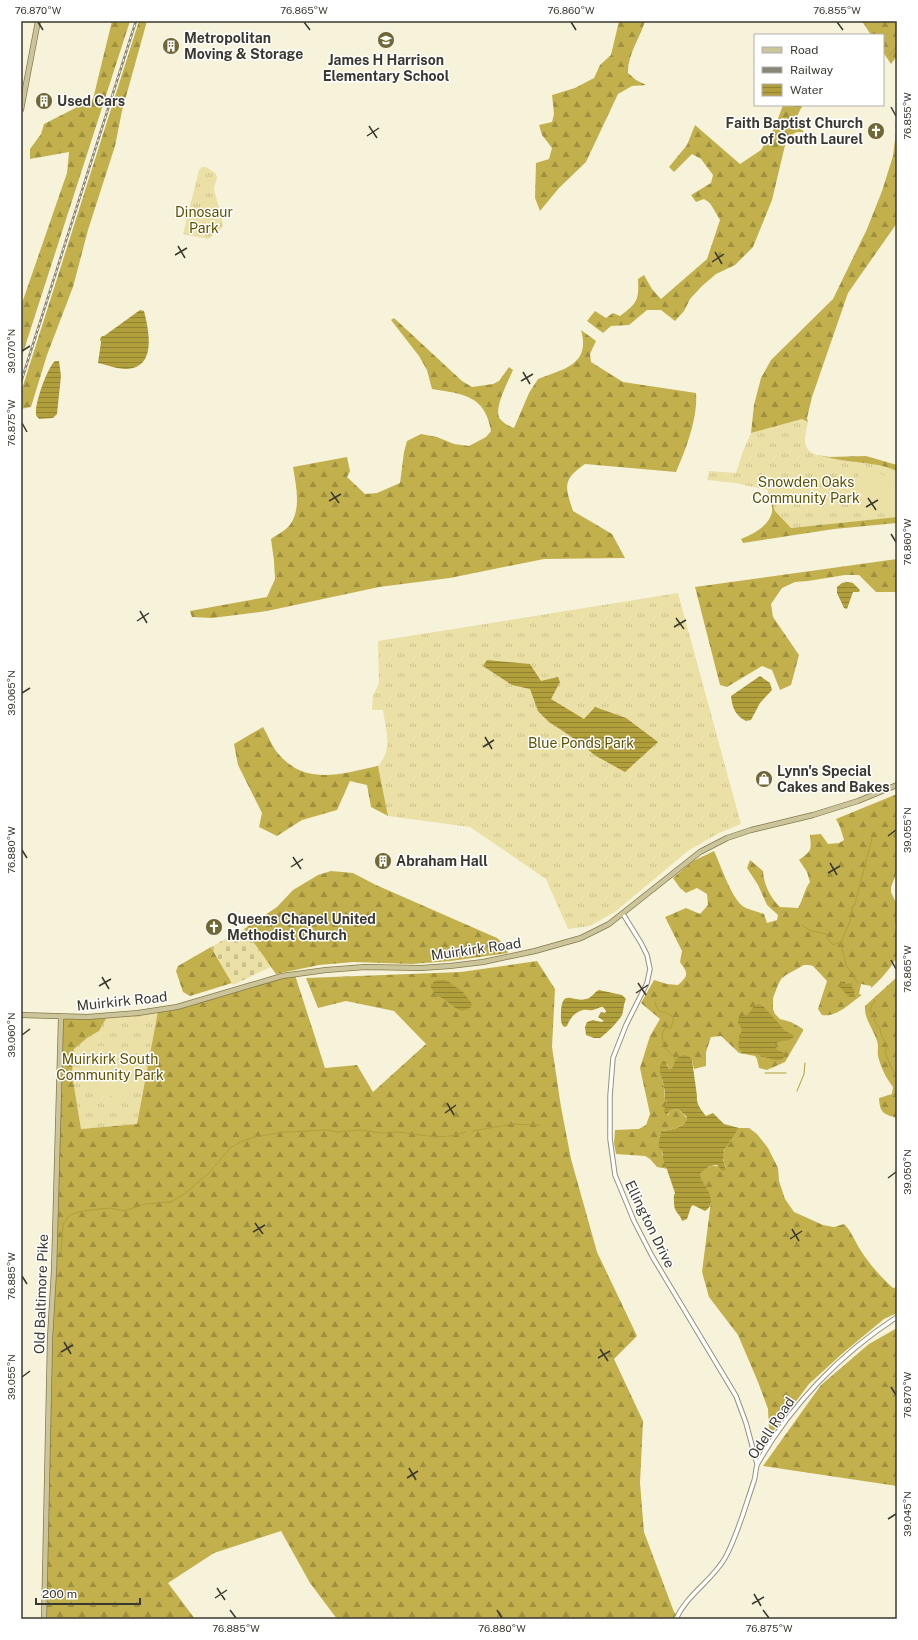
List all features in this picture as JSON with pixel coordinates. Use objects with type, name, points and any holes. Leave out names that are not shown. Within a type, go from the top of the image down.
[{"type":"main road","points":[[21,110],[38,21]]},
{"type":"main road","name":"Muirkirk Road","points":[[21,1015],[109,1017],[177,1007],[275,978],[326,970],[365,967],[421,968],[450,966],[521,955],[581,938],[606,926],[688,861],[714,843],[751,830],[813,815],[858,801],[897,785]]},
{"type":"main road","name":"Old Baltimore Pike","points":[[44,1619],[50,1351],[54,1270],[61,1017]]},
{"type":"street","name":"Ellington Drive","points":[[623,914],[647,955],[650,969],[647,984],[626,1025],[613,1058],[610,1096],[610,1139],[615,1175],[634,1221],[652,1256],[736,1396],[746,1423],[757,1464]]},
{"type":"street","name":"Odell Road","points":[[676,1619],[684,1605],[716,1571],[726,1557],[754,1480],[757,1464],[786,1422],[823,1377],[897,1317]]},
{"type":"green space","points":[[112,21],[130,21],[21,359],[21,306],[67,173],[69,152],[30,159],[30,149],[41,134],[44,124],[93,99]]},
{"type":"green space","points":[[139,21],[147,21],[122,111],[115,146],[88,230],[73,287],[47,355],[31,407],[21,409],[21,392]]},
{"type":"green space","points":[[619,21],[645,21],[630,60],[628,73],[636,80],[646,85],[632,86],[618,94],[586,162],[559,188],[540,211],[535,198],[536,163],[549,159],[552,148],[542,135],[539,125],[552,122],[554,114],[552,95],[575,88],[594,78],[600,65],[611,55]]},
{"type":"green space","points":[[862,21],[897,21],[897,56],[891,64],[884,54],[884,34],[870,34]]},
{"type":"green space","points":[[783,106],[802,106],[797,122],[804,132],[797,132],[787,137],[772,200],[753,247],[735,265],[716,274],[702,286],[690,299],[684,311],[675,321],[661,310],[647,310],[629,325],[611,326],[603,333],[587,321],[595,311],[606,318],[613,313],[620,316],[626,312],[636,301],[638,279],[644,275],[652,289],[661,299],[707,259],[720,220],[710,203],[704,199],[696,202],[691,195],[711,183],[713,175],[701,159],[692,154],[674,172],[669,167],[687,145],[695,125],[740,164],[761,150],[775,127]]},
{"type":"green space","points":[[897,122],[897,223],[848,293],[812,397],[807,418],[808,422],[802,419],[751,433],[754,405],[761,378],[771,360],[833,299],[867,229],[882,191],[893,156],[896,131],[895,125]]},
{"type":"green space","name":"Dinosaur Park","points":[[202,167],[206,167],[215,173],[217,177],[214,189],[223,224],[222,228],[208,239],[183,234],[199,170]]},
{"type":"green space","points":[[394,318],[462,381],[472,387],[493,384],[499,381],[509,367],[513,370],[502,395],[498,415],[503,422],[514,428],[529,393],[538,379],[573,364],[578,358],[582,351],[583,342],[581,330],[596,341],[590,354],[591,362],[623,382],[696,393],[693,423],[676,472],[585,464],[569,479],[567,489],[573,511],[612,534],[625,558],[544,559],[450,578],[379,587],[267,611],[212,618],[192,617],[190,611],[267,597],[275,579],[271,539],[289,526],[296,513],[297,498],[293,467],[347,457],[350,471],[347,477],[365,494],[377,493],[400,483],[407,441],[421,434],[437,437],[454,444],[469,446],[486,437],[491,431],[484,410],[471,398],[432,389],[427,370],[419,356],[391,320]]},
{"type":"green space","name":"Snowden Oaks Community Park","points":[[802,419],[808,422],[805,437],[806,446],[817,455],[873,464],[897,471],[897,517],[791,528],[775,511],[768,490],[735,483],[707,480],[709,471],[736,473],[751,433]]},
{"type":"green space","points":[[780,441],[792,447],[789,454],[777,448]]},
{"type":"green space","points":[[817,455],[829,457],[866,456],[897,465],[897,471],[879,465],[840,460]]},
{"type":"green space","points":[[859,469],[881,474],[887,477],[895,485],[897,490],[897,509],[856,511]]},
{"type":"green space","points":[[768,490],[775,511],[791,528],[897,517],[897,523],[834,529],[743,543],[741,539],[760,529],[770,517],[772,507]]},
{"type":"green space","points":[[897,559],[897,594],[895,592],[876,592],[859,575],[845,575],[795,582],[782,588],[771,604],[773,617],[799,655],[791,685],[780,690],[772,670],[762,666],[727,687],[720,685],[695,587]]},
{"type":"green space","name":"Blue Ponds Park","points":[[678,593],[741,824],[719,833],[689,850],[616,911],[590,926],[568,929],[546,879],[470,827],[388,816],[378,766],[386,753],[387,732],[383,710],[372,710],[373,696],[379,683],[378,641]]},
{"type":"green space","points":[[263,727],[276,751],[298,770],[311,774],[323,775],[350,772],[378,766],[388,816],[371,807],[367,785],[350,781],[337,810],[302,820],[277,836],[259,827],[262,813],[238,765],[234,744]]},
{"type":"green space","points":[[897,794],[897,872],[891,887],[891,892],[897,905],[897,919],[895,927],[897,938],[897,956],[891,967],[871,988],[871,986],[861,984],[859,994],[862,995],[844,1009],[828,1015],[822,1015],[818,1009],[827,981],[813,966],[804,965],[786,975],[781,979],[773,998],[773,1009],[775,1014],[780,1019],[791,1022],[803,1029],[803,1031],[785,1062],[767,1070],[759,1068],[755,1056],[739,1053],[721,1036],[711,1037],[706,1052],[706,1066],[694,1069],[692,1060],[686,1056],[683,1056],[679,1058],[672,1069],[669,1069],[667,1064],[660,1071],[664,1087],[665,1100],[667,1101],[667,1116],[671,1110],[678,1109],[687,1118],[681,1126],[661,1131],[658,1144],[662,1150],[662,1154],[668,1169],[657,1167],[645,1156],[616,1154],[614,1143],[615,1130],[639,1129],[646,1125],[650,1114],[640,1068],[650,1036],[660,1019],[641,1003],[654,980],[667,984],[678,985],[686,976],[686,971],[680,962],[682,951],[665,917],[686,908],[700,914],[708,905],[707,894],[697,888],[686,893],[680,888],[673,878],[693,861],[714,851],[736,899],[746,908],[764,914],[767,923],[777,920],[778,915],[767,905],[758,885],[747,868],[750,860],[763,871],[768,890],[780,907],[798,908],[810,882],[807,872],[799,860],[809,852],[811,844],[810,835],[821,834],[828,844],[839,843],[844,840],[836,819]]},
{"type":"green space","points":[[331,871],[353,873],[376,885],[497,938],[504,944],[508,953],[451,961],[412,964],[354,962],[319,965],[276,974],[244,929],[277,907],[293,890],[318,875]]},
{"type":"green space","points":[[244,929],[271,967],[233,985],[211,947]]},
{"type":"green space","points":[[211,947],[232,983],[190,996],[183,992],[176,971],[178,966]]},
{"type":"green space","points":[[537,961],[555,989],[552,1047],[571,1159],[597,1252],[637,1336],[614,1359],[643,1421],[640,1483],[644,1532],[674,1612],[680,1619],[337,1619],[310,1583],[281,1531],[214,1553],[168,1583],[195,1619],[44,1619],[61,1017],[107,1017],[99,1031],[87,1038],[74,1049],[72,1074],[81,1129],[137,1124],[158,1011],[295,975],[325,1068],[357,1065],[373,1092],[426,1044],[394,1011],[346,1001],[318,1008],[306,978],[461,972]]},
{"type":"green space","points":[[897,977],[897,1118],[885,1114],[880,1107],[879,1098],[892,1094],[893,1087],[881,1065],[878,1056],[878,1043],[867,1019],[865,1006]]},
{"type":"green space","name":"Muirkirk South Community Park","points":[[158,1011],[137,1124],[81,1129],[72,1074],[74,1049],[87,1038],[99,1031],[107,1017]]},
{"type":"green space","points":[[85,1045],[133,1048],[136,1053],[128,1103],[107,1094],[94,1083],[87,1067]]},
{"type":"green space","points":[[739,1128],[749,1128],[757,1134],[768,1148],[778,1168],[779,1181],[785,1199],[794,1212],[823,1225],[834,1227],[844,1224],[872,1266],[893,1288],[897,1287],[897,1313],[884,1319],[809,1384],[773,1432],[769,1430],[768,1409],[738,1335],[709,1297],[702,1272],[711,1201],[700,1175],[702,1171],[708,1167],[719,1166],[726,1168],[723,1157],[724,1151]]},
{"type":"green space","points":[[897,1328],[897,1486],[763,1466],[821,1385],[869,1344]]},
{"type":"water","points":[[140,310],[144,311],[149,338],[147,355],[143,362],[136,367],[126,369],[98,363],[101,342],[100,339],[102,336]]},
{"type":"water","points":[[55,361],[59,361],[61,376],[57,414],[53,418],[39,419],[36,416],[36,408],[39,394],[45,378]]},
{"type":"water","points":[[842,583],[853,583],[860,590],[859,592],[853,592],[847,609],[844,608],[837,593],[837,587]]},
{"type":"water","points":[[487,660],[530,664],[541,681],[558,677],[560,682],[551,699],[584,719],[595,707],[626,718],[658,742],[625,772],[596,756],[549,722],[538,711],[530,689],[512,685],[483,666]]},
{"type":"water","points":[[760,676],[770,683],[772,690],[760,703],[751,720],[746,721],[735,711],[731,696]]},
{"type":"water","points":[[437,980],[445,980],[463,992],[472,1004],[471,1007],[466,1010],[458,1009],[437,996],[431,988],[431,984]]},
{"type":"water","points":[[842,982],[845,982],[846,984],[852,983],[852,987],[855,991],[853,995],[851,994],[848,996],[840,987]]},
{"type":"water","points":[[599,990],[622,995],[626,999],[622,1015],[606,1034],[600,1038],[594,1038],[586,1035],[585,1027],[587,1022],[593,1020],[601,1022],[604,1021],[598,1017],[601,1012],[605,1013],[606,1011],[603,1007],[578,1012],[571,1018],[567,1026],[564,1027],[562,1024],[561,1011],[564,1000],[566,998],[581,1000],[586,999]]},
{"type":"water","points":[[759,1004],[763,1006],[785,1031],[794,1036],[790,1040],[775,1044],[777,1050],[784,1053],[783,1059],[774,1060],[759,1055],[744,1053],[738,1046],[742,1030],[738,1022],[739,1017],[748,1014],[754,1006]]},
{"type":"water","points":[[683,1055],[690,1057],[692,1060],[697,1102],[702,1111],[706,1116],[713,1113],[724,1124],[739,1128],[724,1150],[723,1160],[726,1170],[722,1171],[717,1165],[714,1165],[705,1169],[700,1175],[711,1198],[709,1207],[705,1211],[693,1205],[687,1219],[682,1221],[674,1206],[675,1193],[663,1158],[662,1150],[659,1148],[658,1144],[661,1131],[677,1128],[686,1121],[687,1117],[678,1109],[671,1110],[666,1116],[664,1110],[667,1101],[665,1100],[660,1073],[660,1066],[664,1060],[669,1069],[672,1069],[676,1059]]},
{"type":"waterway","points":[[890,55],[897,45]]},
{"type":"waterway","points":[[841,944],[850,921],[852,907],[854,906],[856,900],[872,838]]},
{"type":"waterway","points":[[802,925],[811,931],[827,934],[827,938],[833,945],[837,943],[841,944],[846,965],[858,983]]},
{"type":"waterway","points":[[874,999],[875,1002],[872,1004],[870,1011],[874,1016],[875,1022],[880,1028],[881,1035],[887,1045],[885,1053],[897,1080]]},
{"type":"waterway","points":[[655,1002],[658,1010],[673,1017],[671,1028],[665,1028],[662,1034],[664,1047],[676,1059]]},
{"type":"waterway","points":[[797,1091],[804,1074],[805,1063]]},
{"type":"waterway","points":[[765,1073],[786,1073]]},
{"type":"waterway","points":[[472,1131],[513,1124],[540,1125]]},
{"type":"waterway","points":[[58,1255],[61,1251],[63,1224],[70,1215],[82,1211],[110,1208],[124,1211],[145,1204],[171,1202],[184,1194],[209,1173],[230,1148],[240,1142],[254,1137],[284,1132],[326,1130],[338,1132],[361,1130],[382,1133],[398,1132],[436,1137],[450,1136],[466,1132]]},
{"type":"railway","points":[[21,382],[136,21]]},
{"type":"place","name":"James H Harrison Elementary School","points":[[386,40]]},
{"type":"place","name":"Metropolitan Moving & Storage","points":[[171,46]]},
{"type":"place","name":"Used Cars","points":[[44,101]]},
{"type":"place","name":"Faith Baptist Church of South Laurel","points":[[876,131]]},
{"type":"place","name":"Lynn's Special Cakes and Bakes","points":[[764,779]]},
{"type":"place","name":"Abraham Hall","points":[[383,861]]},
{"type":"place","name":"Queens Chapel United Methodist Church","points":[[214,927]]}]
